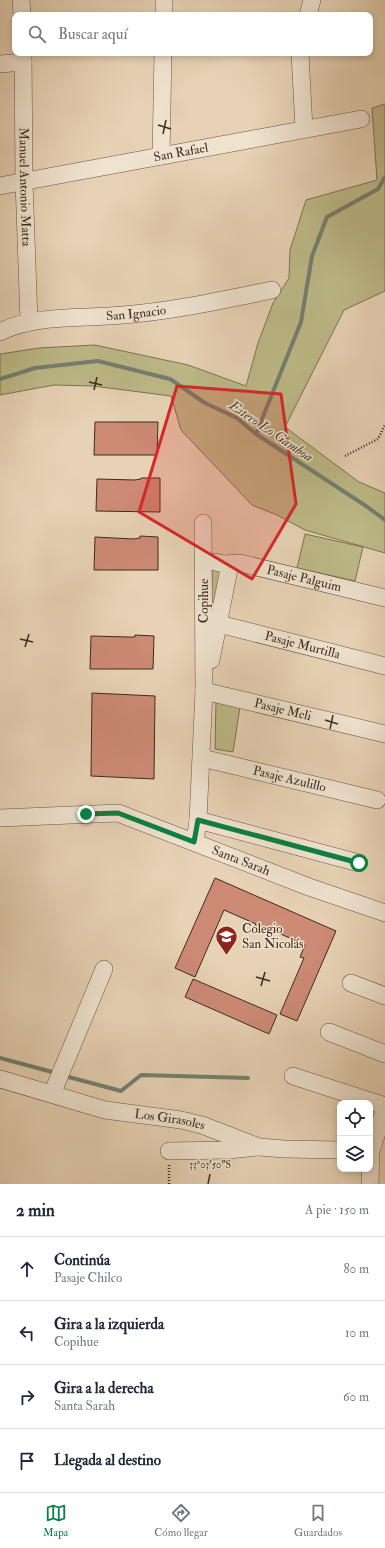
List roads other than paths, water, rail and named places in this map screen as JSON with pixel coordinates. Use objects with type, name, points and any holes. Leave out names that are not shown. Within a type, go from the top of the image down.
[{"type":"street","points":[[21,0],[22,12]]},
{"type":"street","points":[[164,0],[164,12]]},
{"type":"street","points":[[309,12],[312,0]]},
{"type":"street","points":[[161,156],[163,56]]},
{"type":"street","points":[[300,56],[304,130]]},
{"type":"street","points":[[0,64],[23,58]]},
{"type":"street","name":"Manuel Antonio Matta","points":[[23,58],[24,181],[29,322]]},
{"type":"street","name":"San Rafael","points":[[0,186],[361,119]]},
{"type":"street","name":"San Ignacio","points":[[0,332],[12,325],[29,322],[123,315],[183,308],[272,290]]},
{"type":"street","points":[[203,523],[204,571]]},
{"type":"street","name":"Copihue","points":[[194,842],[198,820],[202,758],[204,691],[204,571],[212,562],[224,564],[230,569],[204,691]]},
{"type":"street","name":"Pasaje Palguim","points":[[224,564],[240,563],[385,598]]},
{"type":"street","name":"Pasaje Murtilla","points":[[219,624],[385,666]]},
{"type":"street","name":"Pasaje Meli","points":[[204,691],[385,734]]},
{"type":"street","name":"Pasaje Azulillo","points":[[202,758],[377,800]]},
{"type":"street","name":"Santa Sarah","points":[[0,818],[118,813],[309,887],[385,914]]},
{"type":"street","points":[[198,820],[359,863]]},
{"type":"street","points":[[52,1094],[104,969]]},
{"type":"street","points":[[351,983],[385,996]]},
{"type":"street","points":[[329,1032],[385,1054]]},
{"type":"street","points":[[293,1076],[385,1107],[376,1144],[370,1184]]},
{"type":"street","name":"Los Girasoles","points":[[0,1079],[105,1110],[181,1120],[202,1125],[259,1147],[337,1150]]},
{"type":"street","points":[[169,1152],[229,1150],[259,1147]]},
{"type":"waterway","points":[[256,434],[301,322],[312,256],[327,217],[378,189],[385,177]]},
{"type":"waterway","name":"Estero Lo Gamboa","points":[[0,379],[35,368],[98,361],[170,379],[205,403],[237,418],[256,434],[385,520]]},
{"type":"waterway","points":[[0,1058],[56,1073]]},
{"type":"waterway","points":[[65,1076],[121,1091],[141,1075],[248,1078]]},
{"type":"place","name":"Colegio San Nicolás","points":[[226,956]]}]
